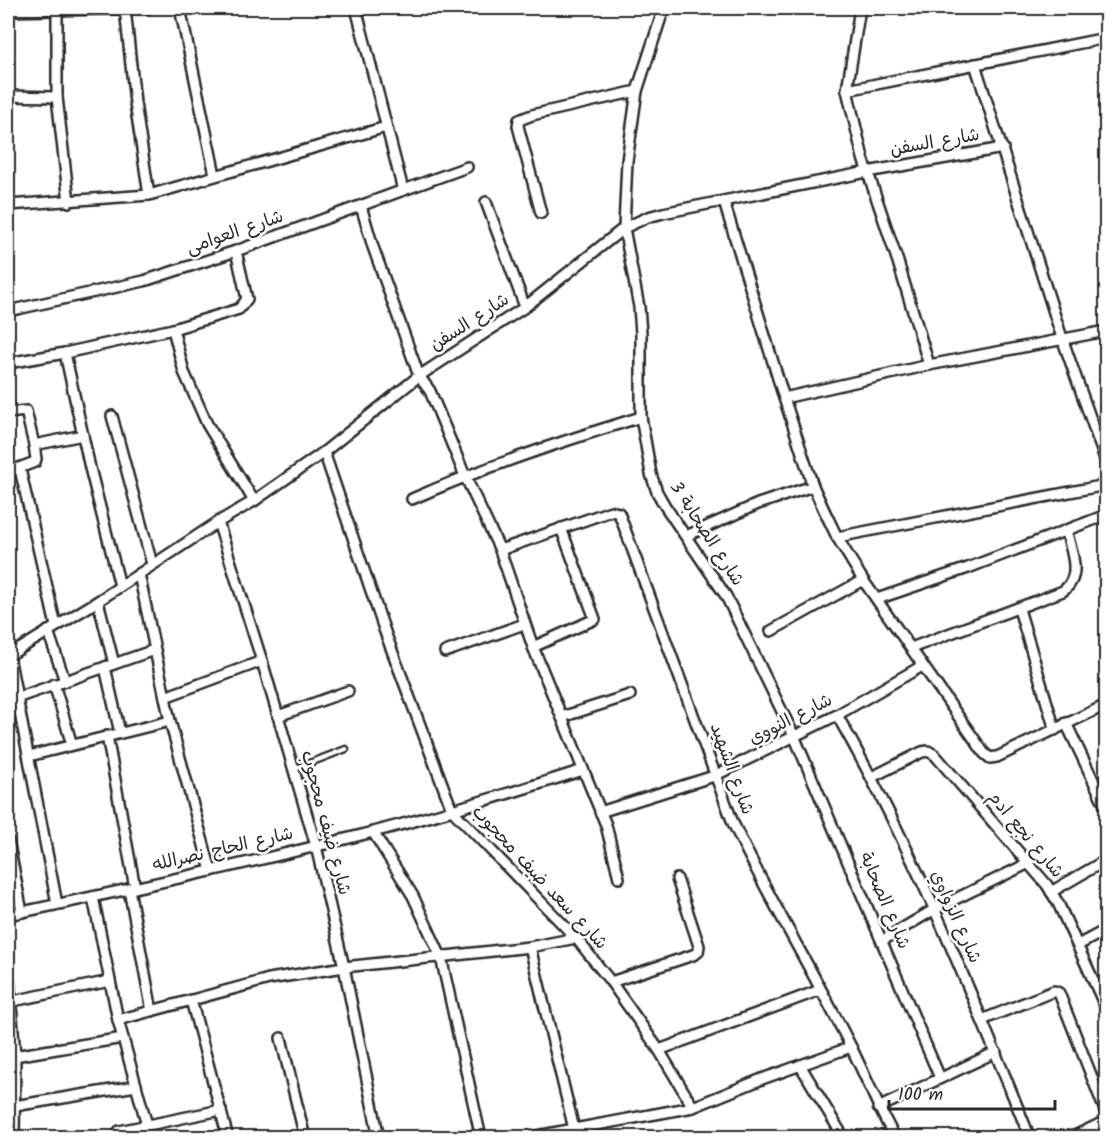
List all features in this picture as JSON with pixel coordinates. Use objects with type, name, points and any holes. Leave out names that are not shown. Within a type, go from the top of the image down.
[{"type":"street","points":[[125,8],[135,103],[149,195]]},
{"type":"street","points":[[8,10],[149,8]]},
{"type":"street","points":[[180,8],[215,175]]},
{"type":"street","points":[[356,8],[403,190]]},
{"type":"street","name":"شارع الصحابة 3","points":[[664,8],[637,91],[627,161],[624,228],[641,325],[641,417],[651,474],[657,492],[726,596],[795,738]]},
{"type":"street","points":[[860,8],[847,90],[867,172],[898,262],[929,365]]},
{"type":"street","points":[[57,9],[57,97],[69,202]]},
{"type":"street","points":[[847,90],[1107,38]]},
{"type":"street","points":[[975,64],[1062,338],[1107,462]]},
{"type":"street","points":[[541,213],[518,126],[519,120],[637,91]]},
{"type":"street","points":[[8,96],[57,97]]},
{"type":"street","points":[[8,205],[149,195],[386,127]]},
{"type":"street","name":"شارع السفن","points":[[8,654],[98,601],[152,564],[254,501],[324,452],[419,376],[525,307],[624,228],[648,217],[867,172],[1003,148]]},
{"type":"street","name":"شارع العوامى","points":[[8,311],[144,281],[236,251],[467,167]]},
{"type":"street","points":[[486,202],[525,307]]},
{"type":"street","points":[[724,202],[813,486],[837,537],[862,580],[984,753],[990,758],[997,757],[1107,705]]},
{"type":"street","points":[[362,206],[380,269],[419,376],[429,391],[500,550],[524,624],[606,825],[619,878]]},
{"type":"street","points":[[8,363],[66,354],[239,309],[247,299],[236,251]]},
{"type":"street","points":[[173,328],[184,372],[199,406],[254,501]]},
{"type":"street","points":[[784,398],[929,365],[1107,331]]},
{"type":"street","points":[[66,354],[83,435],[120,586]]},
{"type":"street","points":[[8,413],[26,411],[36,461],[8,472]]},
{"type":"street","points":[[112,416],[152,564]]},
{"type":"street","points":[[412,499],[465,476],[550,445],[641,417]]},
{"type":"street","points":[[34,445],[83,435]]},
{"type":"street","name":"شارع سعد ضيف محجوب","points":[[324,452],[386,632],[452,810],[576,938],[611,982],[659,1050],[693,1107]]},
{"type":"street","points":[[20,469],[65,681]]},
{"type":"street","points":[[837,537],[1107,485]]},
{"type":"street","points":[[686,536],[758,504],[813,486]]},
{"type":"street","name":"شارع الشهيد","points":[[500,550],[611,511],[619,513],[733,823],[752,863],[851,1047],[878,1107],[895,1137]]},
{"type":"street","points":[[877,599],[1107,515]]},
{"type":"street","name":"شارع ضيف محجوب","points":[[218,522],[262,661],[316,846],[379,1137]]},
{"type":"street","points":[[533,647],[593,622],[595,619],[561,528]]},
{"type":"street","points":[[911,648],[1064,591],[1072,583],[1075,573],[1066,530]]},
{"type":"street","points":[[139,574],[170,721],[211,871]]},
{"type":"street","points":[[771,631],[862,580]]},
{"type":"street","points":[[98,601],[120,733]]},
{"type":"street","points":[[1018,609],[1055,730]]},
{"type":"street","points":[[445,652],[524,624]]},
{"type":"street","points":[[11,700],[154,650]]},
{"type":"street","points":[[8,654],[11,700],[29,756],[57,904]]},
{"type":"street","points":[[165,697],[262,661]]},
{"type":"street","name":"شارع النووي","points":[[600,812],[714,776],[837,716],[922,666]]},
{"type":"street","points":[[54,684],[72,745]]},
{"type":"street","points":[[278,716],[348,691]]},
{"type":"street","points":[[562,717],[630,694]]},
{"type":"street","name":"شارع الزواوي","points":[[837,716],[872,777],[935,909],[1030,1137]]},
{"type":"street","points":[[29,756],[170,721]]},
{"type":"street","points":[[1066,723],[1107,807]]},
{"type":"street","points":[[107,736],[152,1011]]},
{"type":"street","name":"شارع الصحابة","points":[[795,738],[940,1078]]},
{"type":"street","name":"شارع نجع ادم","points":[[872,777],[922,752],[932,753],[1029,863],[1051,892],[1106,1004]]},
{"type":"street","name":"شارع الحاج نصرالله","points":[[8,915],[211,871],[373,832],[583,770]]},
{"type":"street","points":[[373,832],[413,896],[441,957],[481,1137]]},
{"type":"street","points":[[8,840],[22,912]]},
{"type":"street","points":[[1051,892],[1107,860]]},
{"type":"street","points":[[883,940],[935,909],[1029,863]]},
{"type":"street","points":[[611,982],[698,952],[699,946],[677,879]]},
{"type":"street","points":[[93,897],[118,1020],[147,1125]]},
{"type":"street","points":[[1078,945],[1107,930]]},
{"type":"street","points":[[118,1020],[269,979],[344,967],[530,947],[576,938]]},
{"type":"street","points":[[530,947],[574,1129]]},
{"type":"street","points":[[8,965],[11,1106],[14,1137]]},
{"type":"street","points":[[10,1001],[110,981]]},
{"type":"street","points":[[659,1050],[820,990]]},
{"type":"street","points":[[982,1020],[1054,991],[1059,993],[1107,1113]]},
{"type":"street","points":[[191,1000],[228,1137]]},
{"type":"street","points":[[11,1057],[123,1038]]},
{"type":"street","points":[[281,1038],[305,1137]]},
{"type":"street","points":[[526,1137],[693,1107],[851,1047]]},
{"type":"street","points":[[878,1107],[996,1053]]},
{"type":"street","points":[[800,1065],[844,1137]]},
{"type":"street","points":[[11,1106],[136,1086]]},
{"type":"street","points":[[119,1131],[221,1110]]},
{"type":"street","points":[[1070,1137],[1107,1121]]},
{"type":"lane","points":[[294,769],[346,749]]}]
